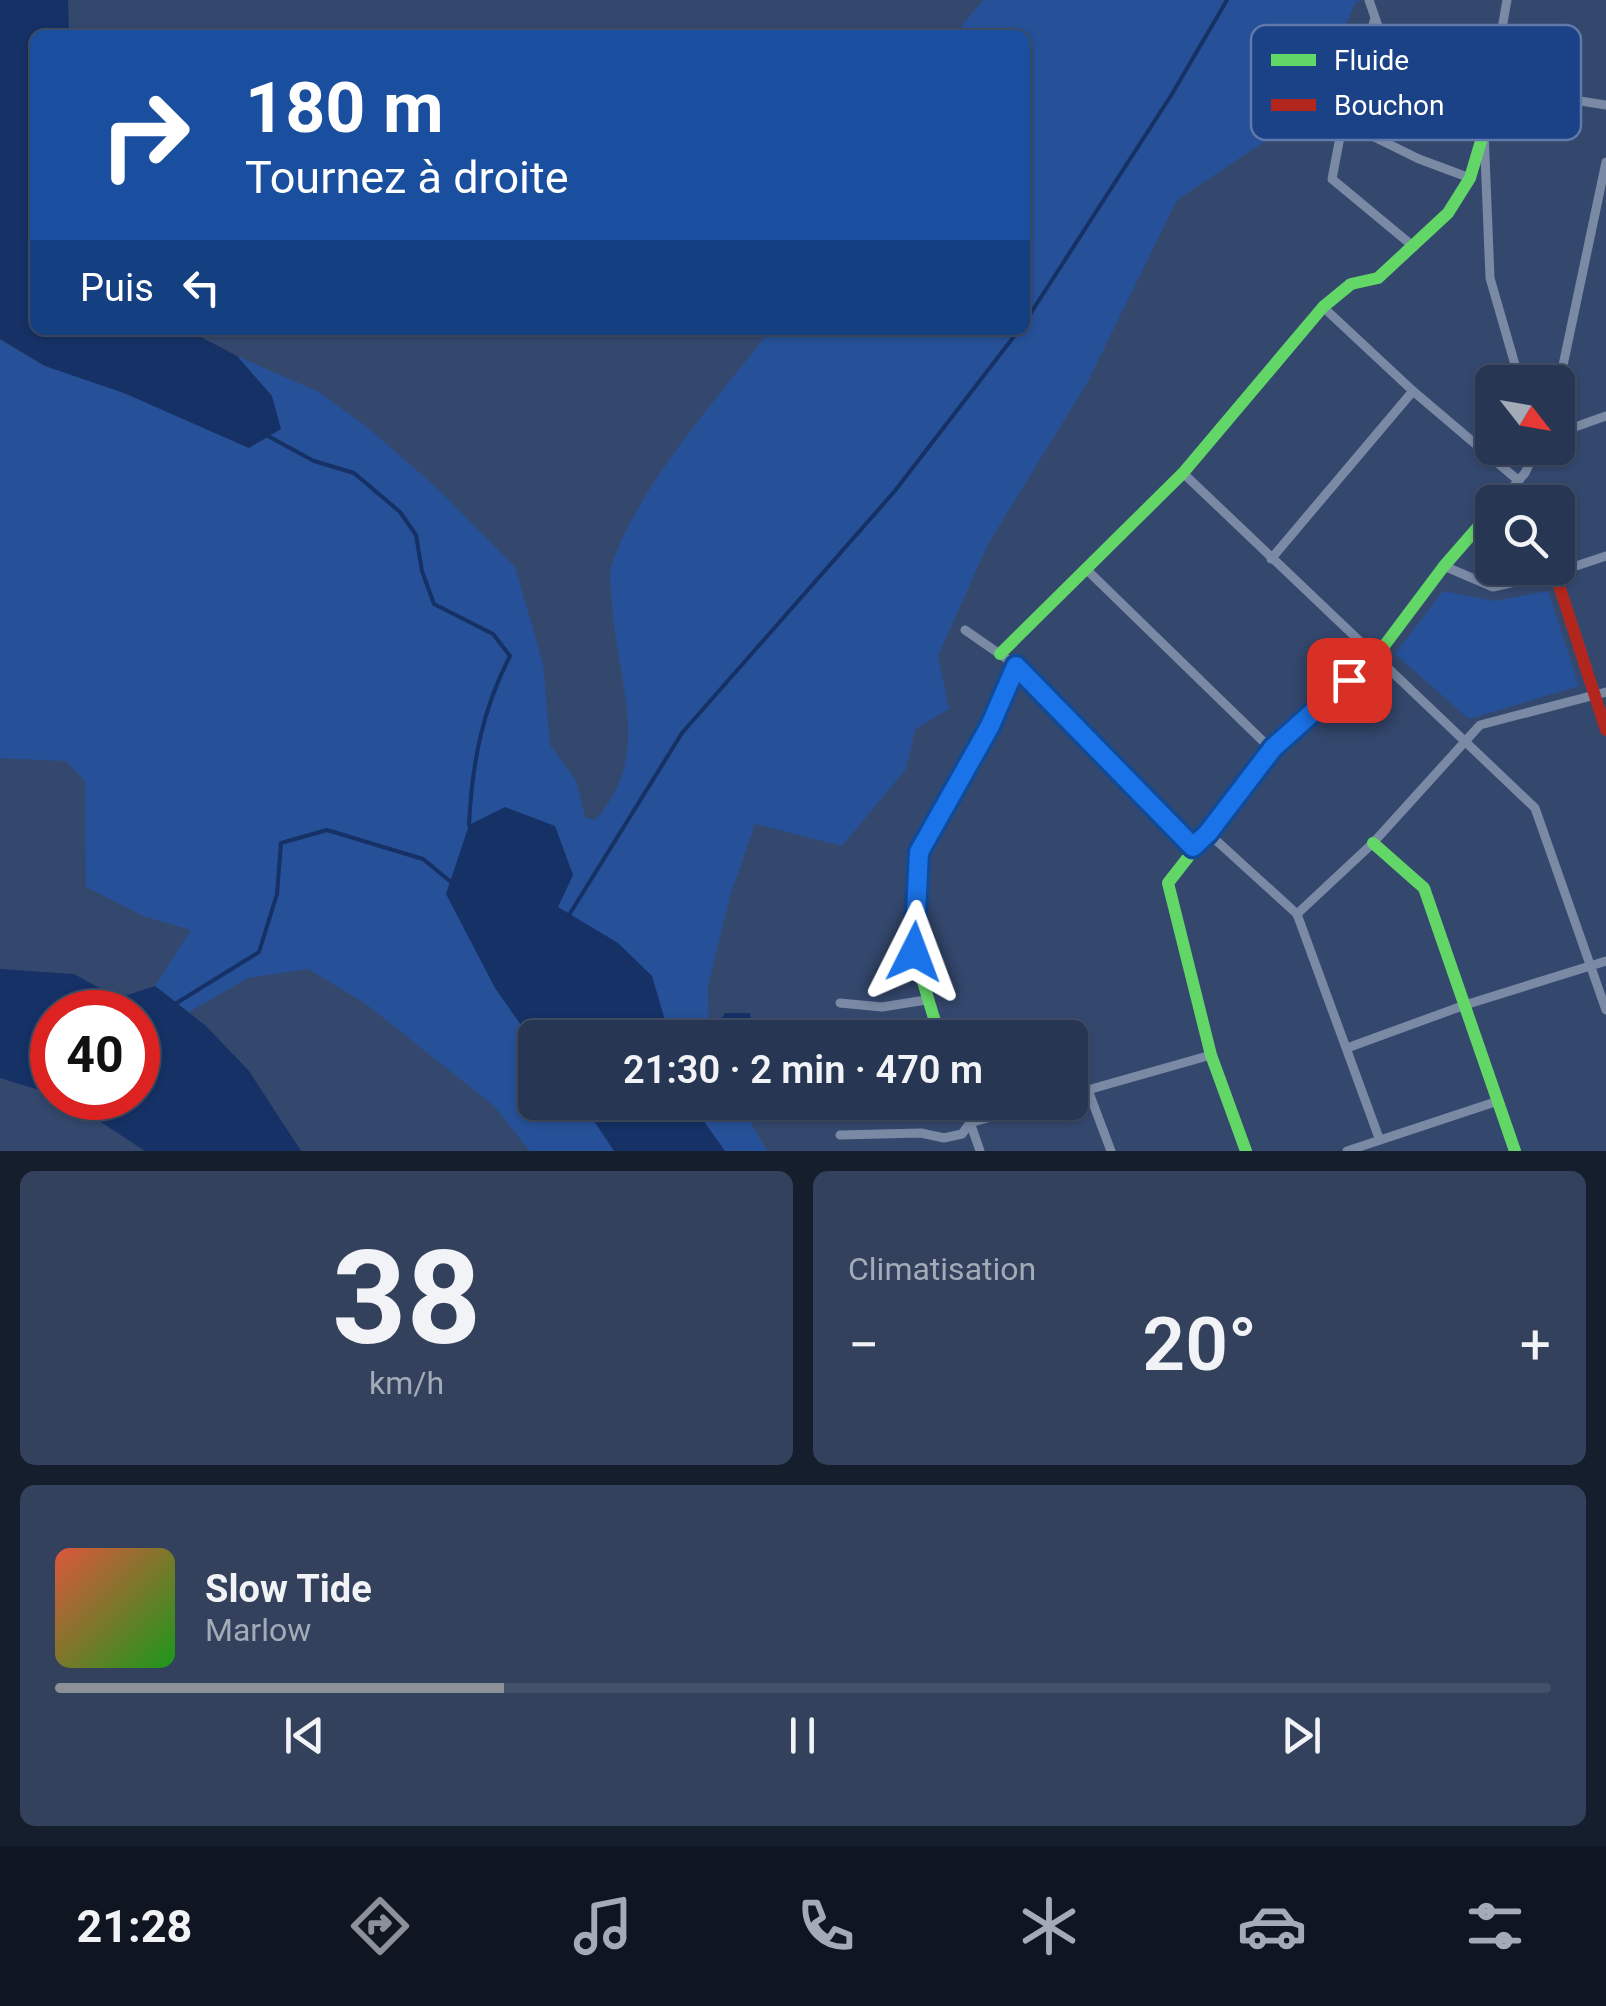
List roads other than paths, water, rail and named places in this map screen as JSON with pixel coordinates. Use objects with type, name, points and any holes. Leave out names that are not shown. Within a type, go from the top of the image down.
[{"type":"street","points":[[1369,0],[1376,25]]},
{"type":"street","points":[[1503,25],[1507,0]]},
{"type":"street","points":[[1373,25],[1374,21]]},
{"type":"street","points":[[1581,102],[1606,105]]},
{"type":"street","points":[[1341,140],[1332,179],[1414,246]]},
{"type":"street","points":[[1380,140],[1470,178]]},
{"type":"street","points":[[1000,654],[1183,474],[1323,307],[1351,284],[1378,278],[1448,213],[1470,178],[1481,140]]},
{"type":"street","points":[[1484,140],[1490,278],[1515,365]]},
{"type":"street","points":[[1564,365],[1602,203],[1606,162]]},
{"type":"street","points":[[1323,307],[1413,391],[1520,481]]},
{"type":"street","points":[[1271,559],[1413,391]]},
{"type":"street","points":[[1575,424],[1606,416]]},
{"type":"street","points":[[1516,485],[1528,465]]},
{"type":"street","points":[[1183,474],[1535,808],[1606,1010]]},
{"type":"street","points":[[1246,1151],[1210,1056],[1168,882],[1272,750],[1375,658],[1475,530]]},
{"type":"street","points":[[1575,566],[1606,556]]},
{"type":"street","points":[[1444,566],[1475,579]]},
{"type":"street","points":[[1084,568],[1272,750]]},
{"type":"street","points":[[1560,585],[1602,696],[1606,730]]},
{"type":"street","points":[[965,630],[1016,666],[1193,847]]},
{"type":"street","points":[[933,1020],[914,952],[919,852],[990,726],[1016,666]]},
{"type":"street","points":[[1297,914],[1372,843],[1480,725],[1602,696]]},
{"type":"street","points":[[1208,833],[1297,914],[1379,1138]]},
{"type":"street","points":[[1372,843],[1424,888],[1516,1151]]},
{"type":"street","points":[[1347,1048],[1606,960]]},
{"type":"street","points":[[840,1004],[882,1007],[926,1000]]},
{"type":"street","points":[[1111,1151],[1088,1090],[1210,1056]]},
{"type":"street","points":[[1348,1151],[1498,1101]]},
{"type":"street","points":[[969,1120],[980,1151]]},
{"type":"street","points":[[840,1135],[921,1133],[944,1138],[962,1134],[970,1123],[981,1120]]},
{"type":"waterway","points":[[1030,314],[1172,94],[1227,0]]},
{"type":"waterway","points":[[569,915],[682,733],[894,492],[1015,335]]},
{"type":"waterway","points":[[266,435],[314,461],[354,473],[400,512],[416,535],[422,571],[434,604],[493,634],[510,656],[480,738],[470,802],[469,825],[473,829]]},
{"type":"waterway","points":[[175,1004],[259,952],[277,894],[281,843],[327,830],[423,859],[451,882]]}]
